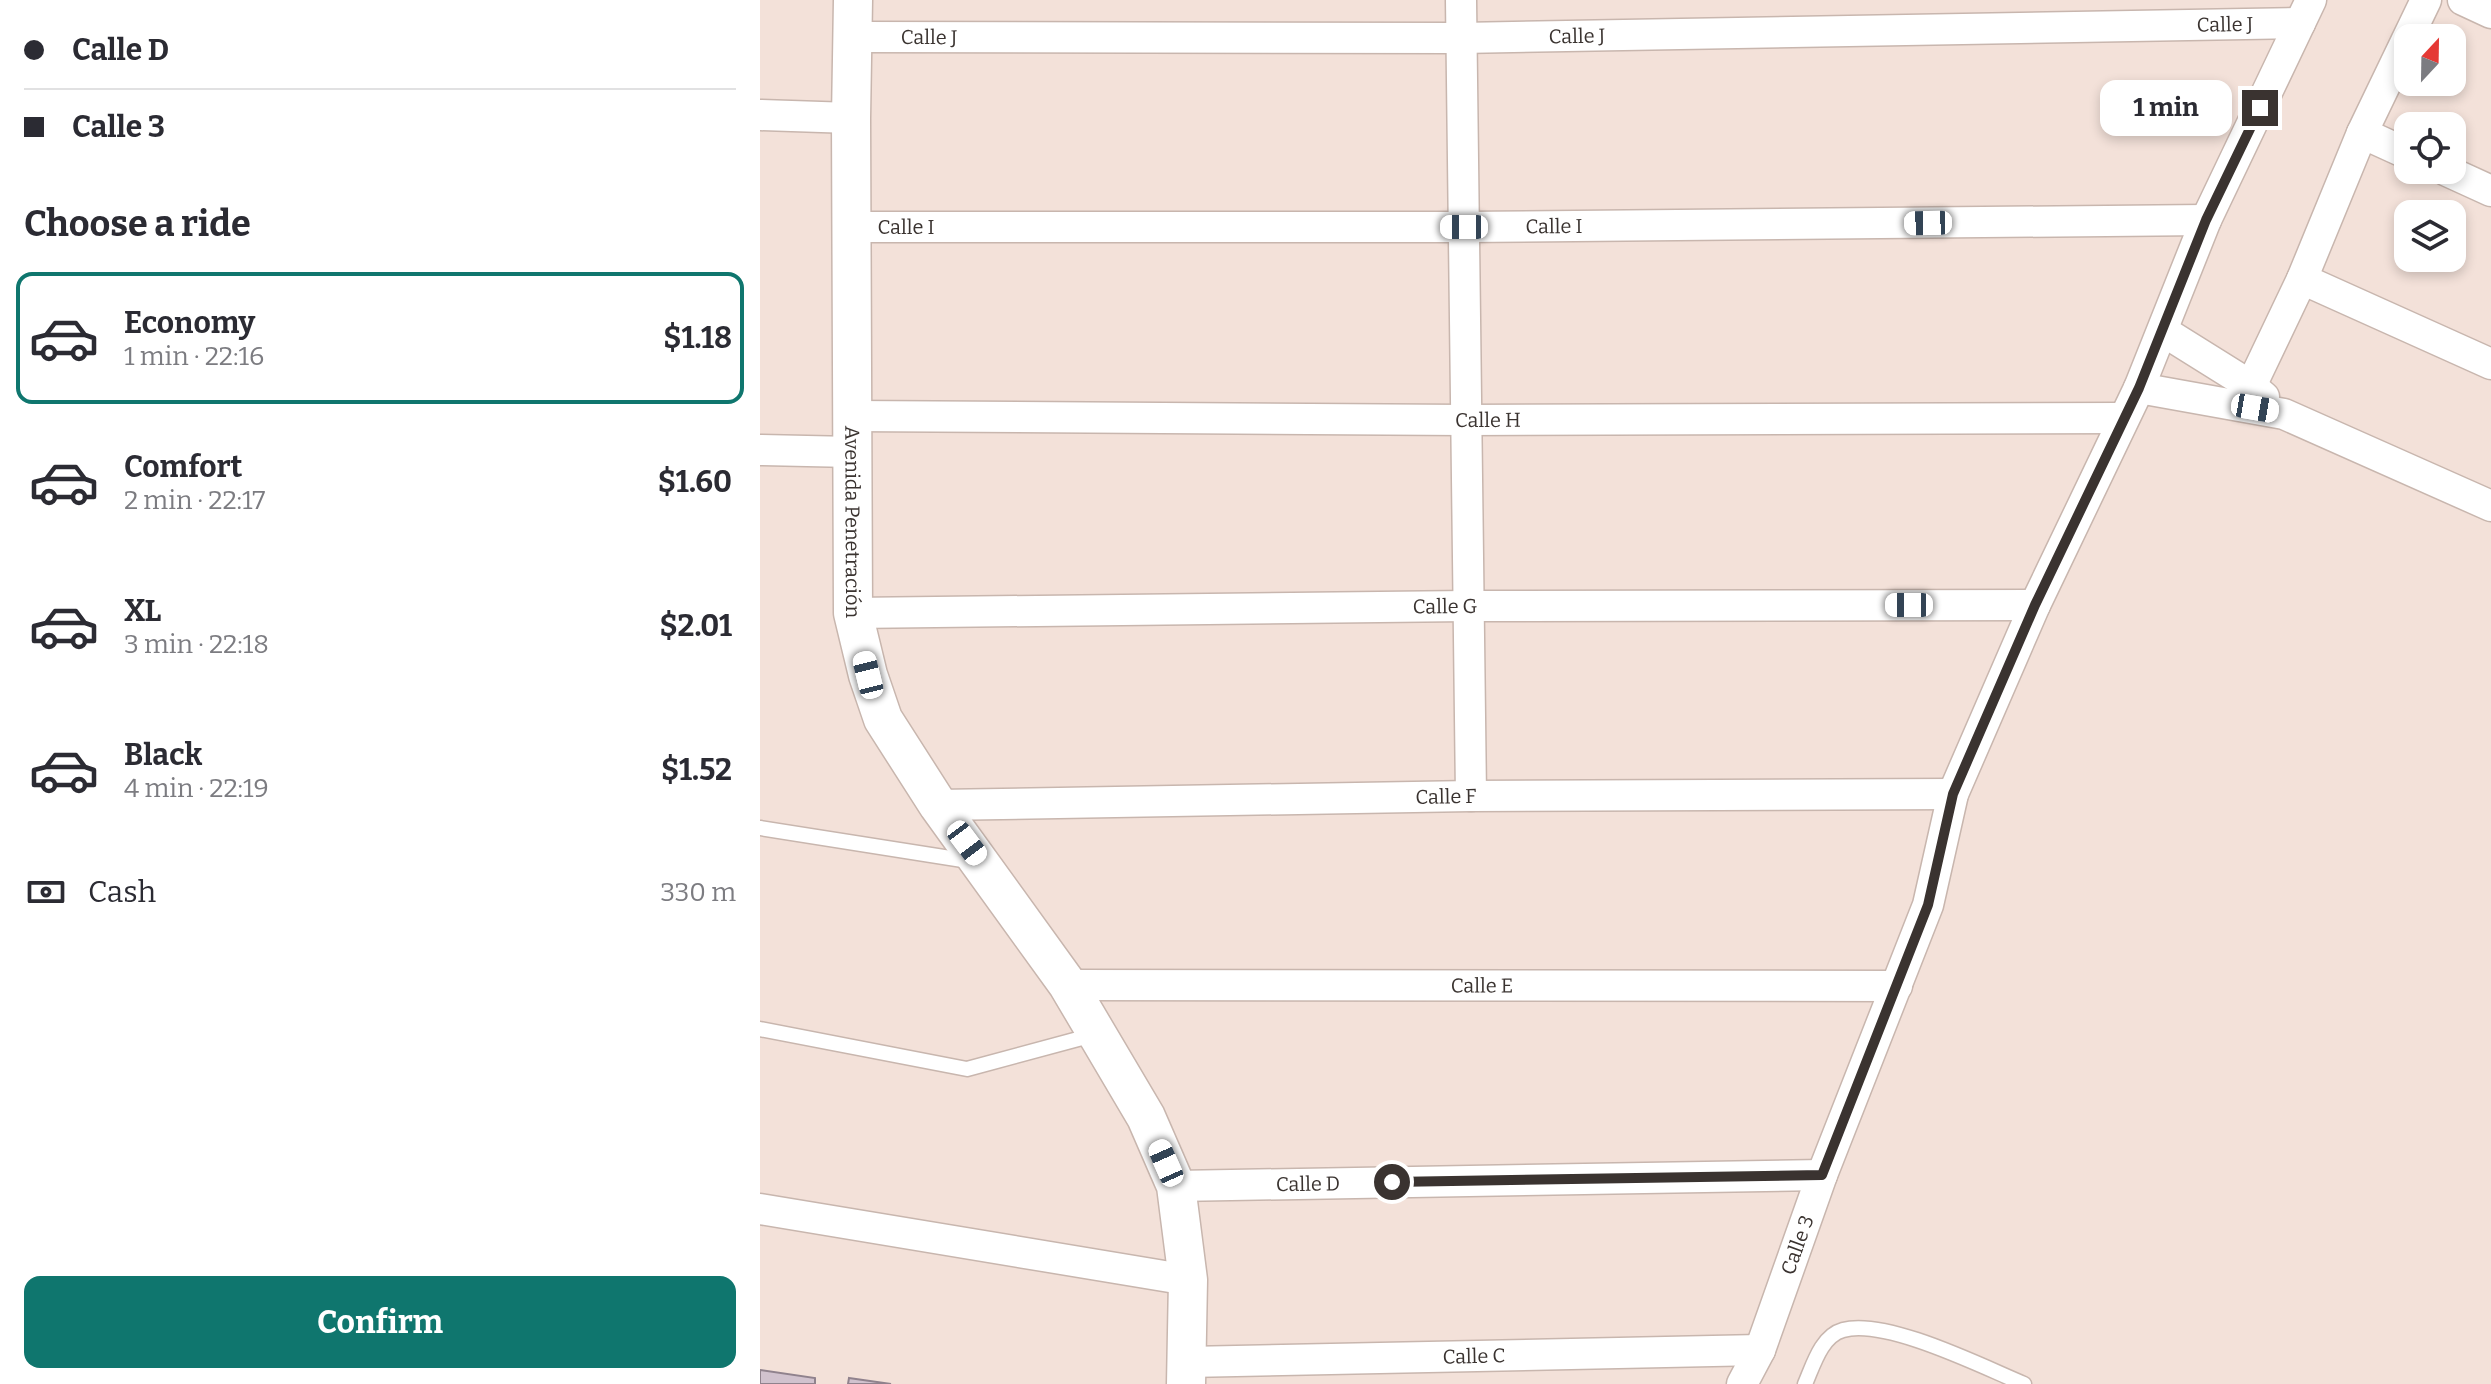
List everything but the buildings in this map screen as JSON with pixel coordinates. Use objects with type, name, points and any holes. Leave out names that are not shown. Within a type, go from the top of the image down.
[{"type":"street","name":"Avenida Penetración","points":[[853,0],[853,613],[868,675],[883,719],[938,805],[1068,985],[1146,1117],[1176,1186],[1188,1280],[1187,1373]]},
{"type":"street","points":[[1461,0],[1471,796]]},
{"type":"street","points":[[2251,386],[2302,279],[2362,133],[2426,0]]},
{"type":"street","points":[[2463,0],[2491,13]]},
{"type":"street","name":"Calle J","points":[[853,37],[1461,38],[2306,12]]},
{"type":"street","name":"Calle 3","points":[[1742,1384],[1760,1350],[1822,1175],[1928,905],[1953,794],[2035,605],[2139,388],[2206,220],[2306,12]]},
{"type":"street","points":[[760,115],[851,118]]},
{"type":"street","points":[[2362,133],[2394,148]]},
{"type":"street","points":[[2466,180],[2491,191]]},
{"type":"street","name":"Calle I","points":[[852,227],[1464,227],[2206,220]]},
{"type":"street","points":[[2302,279],[2491,364]]},
{"type":"street","points":[[2163,331],[2251,386],[2284,414]]},
{"type":"street","points":[[2139,388],[2284,414],[2491,506]]},
{"type":"street","name":"Calle H","points":[[760,450],[852,434],[1465,420],[2123,418]]},
{"type":"street","name":"Calle G","points":[[853,613],[1467,606],[2035,605]]},
{"type":"street","name":"Calle F","points":[[938,805],[1471,796],[1953,794]]},
{"type":"street","name":"Calle E","points":[[1068,985],[1897,986]]},
{"type":"street","name":"Calle D","points":[[1176,1186],[1822,1175]]},
{"type":"street","points":[[760,1209],[1188,1280]]},
{"type":"street","name":"Calle C","points":[[1187,1373],[1760,1350]]},
{"type":"lane","points":[[760,828],[981,862]]},
{"type":"lane","points":[[760,1029],[967,1069],[1097,1034]]},
{"type":"lane","points":[[1805,1384],[1822,1347],[1842,1330],[1880,1330],[1927,1343],[2024,1384]]},
{"type":"route","points":[[1392,1182],[1822,1175],[1928,905],[1953,794],[2035,605],[2139,388],[2206,220],[2260,108]]}]
